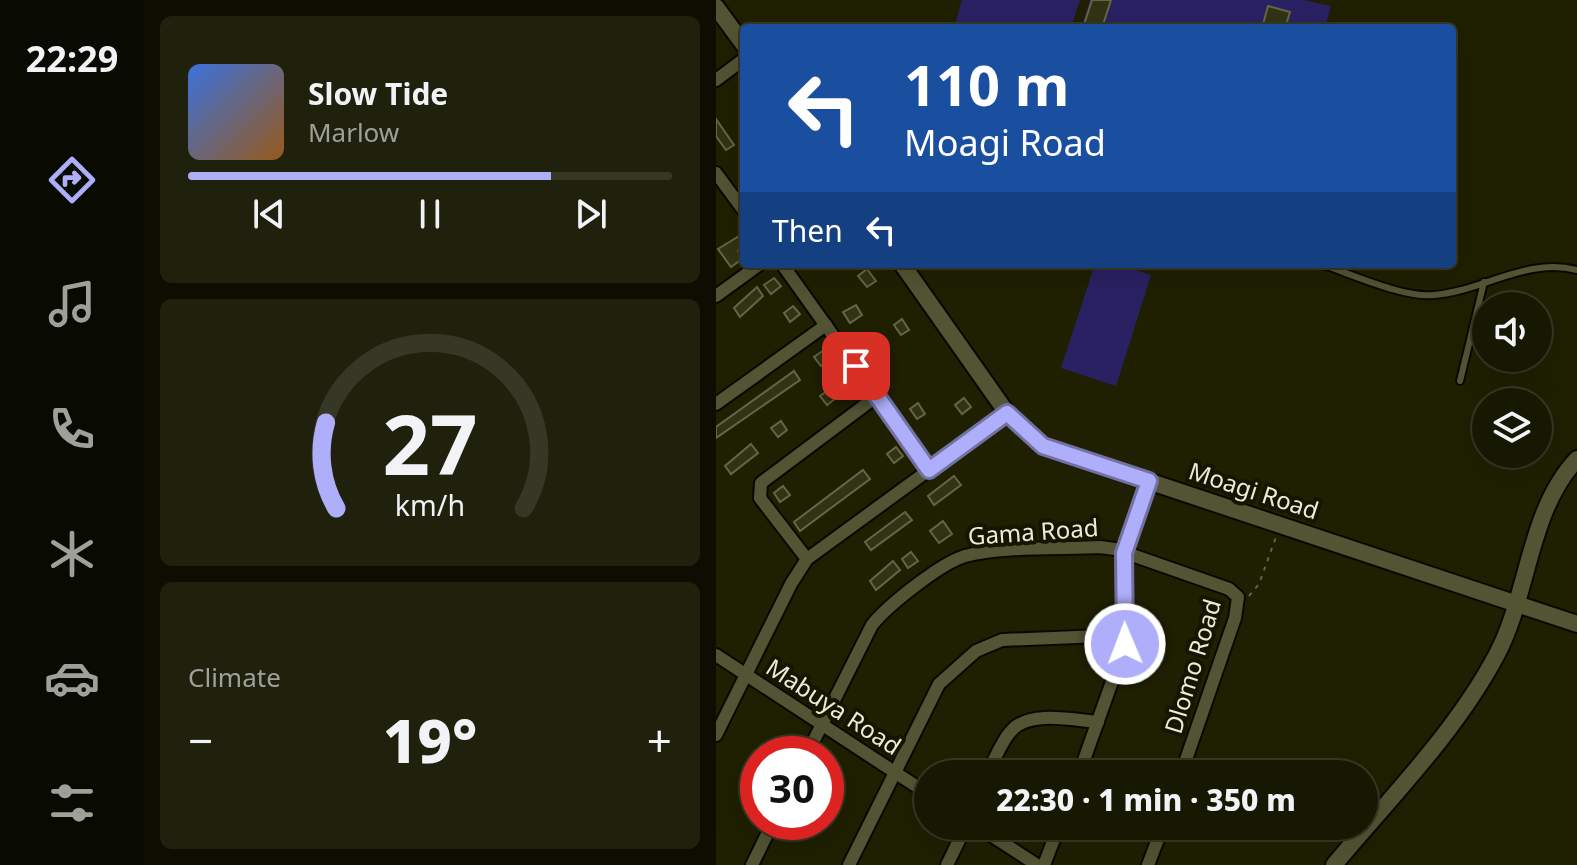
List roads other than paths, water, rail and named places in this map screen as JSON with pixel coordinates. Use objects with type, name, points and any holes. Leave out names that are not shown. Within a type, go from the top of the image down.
[{"type":"street","points":[[716,7],[740,40]]},
{"type":"street","points":[[716,80],[740,62]]},
{"type":"street","points":[[719,182],[740,206]]},
{"type":"street","points":[[716,296],[754,268]]},
{"type":"street","points":[[785,268],[929,470]]},
{"type":"street","name":"Moagi Road","points":[[905,268],[1007,413],[1043,446],[1577,624]]},
{"type":"street","points":[[716,404],[826,325]]},
{"type":"street","points":[[807,559],[760,498],[761,483],[877,396]]},
{"type":"street","points":[[716,735],[807,559],[1007,413]]},
{"type":"street","points":[[1334,865],[1478,686],[1500,647],[1516,606],[1552,495],[1577,459]]},
{"type":"street","points":[[1084,760],[1123,652],[1126,635],[1124,553],[1149,481]]},
{"type":"street","name":"Gama Road","points":[[816,736],[872,625],[888,608],[955,560],[977,553],[1100,547],[1124,553]]},
{"type":"street","name":"Dlomo Road","points":[[1124,553],[1229,589],[1238,597],[1238,606],[1186,760]]},
{"type":"street","points":[[849,865],[939,684],[983,647],[1006,640],[1126,635]]},
{"type":"street","name":"Mabuya Road","points":[[716,655],[914,785]]},
{"type":"street","points":[[995,760],[1018,724],[1041,719],[1098,722]]},
{"type":"street","points":[[752,865],[764,840]]},
{"type":"street","points":[[947,865],[959,840]]},
{"type":"street","points":[[999,840],[1037,865]]},
{"type":"street","points":[[1044,865],[1054,840]]},
{"type":"street","points":[[1148,865],[1158,840]]},
{"type":"lane","points":[[1334,268],[1418,294],[1432,295],[1537,268],[1577,270]]},
{"type":"lane","points":[[1460,381],[1484,282]]}]
